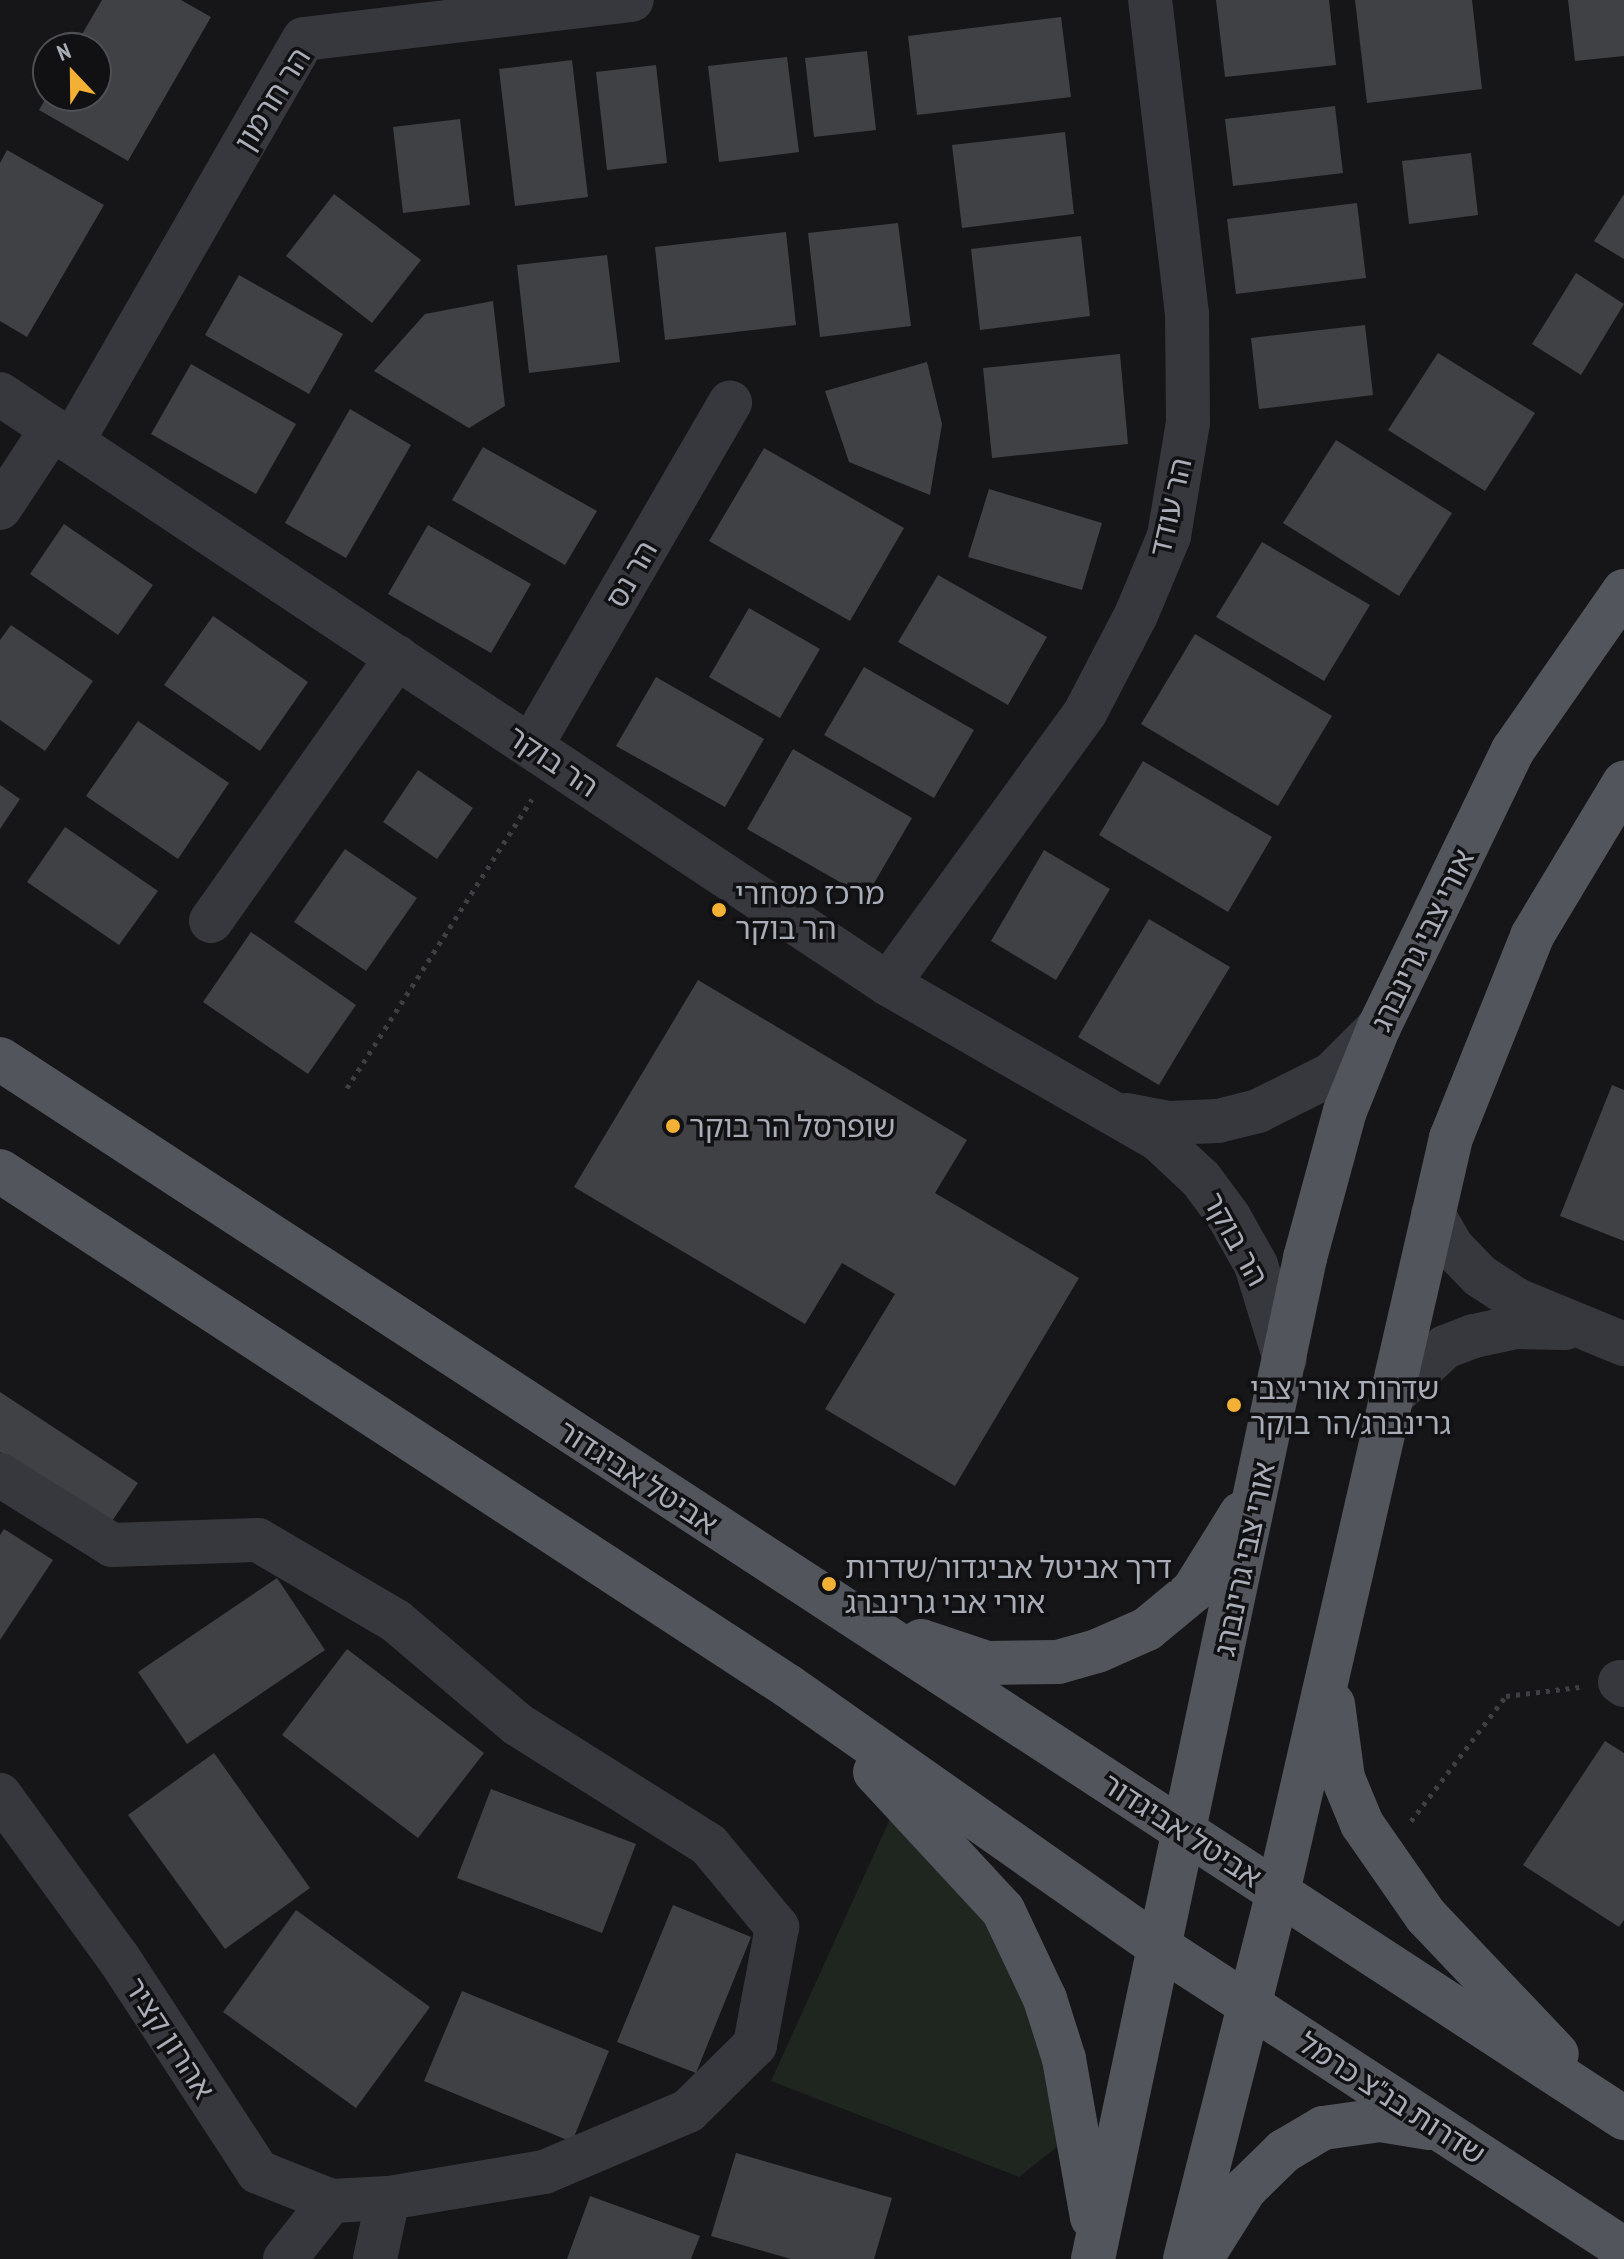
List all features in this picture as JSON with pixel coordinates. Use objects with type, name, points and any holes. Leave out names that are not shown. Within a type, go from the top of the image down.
[{"type":"main road","name":"אורי צבי גרינברג","points":[[1094,2250],[1273,1425],[1305,1258],[1345,1111],[1379,1027],[1513,750],[1624,591]]},
{"type":"main road","points":[[1185,2259],[1247,2002],[1278,1892],[1451,1138],[1532,936],[1624,783]]},
{"type":"main road","name":"אביטל אביגדור","points":[[0,1059],[1278,1892]]},
{"type":"main road","points":[[0,1171],[788,1686],[1160,1947]]},
{"type":"main road","points":[[856,1619],[987,1663],[1058,1662],[1147,1629],[1193,1591],[1232,1534],[1273,1425]]},
{"type":"main road","points":[[1335,1651],[1333,1730],[1343,1778],[1362,1824],[1426,1916],[1616,2113]]},
{"type":"main road","points":[[788,1686],[1003,1910],[1045,1999],[1064,2059],[1094,2250]]},
{"type":"main road","points":[[1278,1892],[1616,2113]]},
{"type":"main road","name":"שדרות בנ\"צ כרמל","points":[[1160,1947],[1624,2249]]},
{"type":"main road","points":[[1201,2259],[1245,2189],[1284,2151],[1323,2128],[1380,2120],[1439,2130]]},
{"type":"street","name":"הר חרמון","points":[[62,436],[304,39],[632,0]]},
{"type":"street","name":"הר עודד","points":[[888,984],[1086,711],[1136,615],[1169,536],[1188,423],[1187,314],[1150,0]]},
{"type":"street","name":"הר בוקר","points":[[0,394],[888,984],[1116,1113],[1191,1169],[1229,1217],[1261,1279],[1285,1359]]},
{"type":"street","name":"הר נס","points":[[543,755],[730,403]]},
{"type":"street","points":[[0,508],[62,436]]},
{"type":"street","points":[[211,921],[397,657]]},
{"type":"street","name":"הר בוקר","points":[[1116,1113],[1169,1123],[1218,1121],[1258,1111],[1332,1074],[1379,1027]]},
{"type":"street","points":[[1433,1214],[1452,1247],[1480,1276],[1517,1300],[1614,1340]]},
{"type":"street","points":[[1392,1396],[1445,1347],[1474,1336],[1516,1327],[1614,1340]]},
{"type":"street","name":"אהרון קציר","points":[[0,1475],[112,1545],[258,1540],[396,1621],[517,1724],[709,1845],[777,1927],[755,2045],[688,2111],[544,2172],[388,2198],[331,2201],[258,2172],[119,1959],[0,1795]]},
{"type":"street","points":[[375,2259],[388,2198]]},
{"type":"street","points":[[285,2259],[331,2201]]},
{"type":"path","points":[[347,1088],[543,755]]},
{"type":"path","points":[[1384,1857],[1506,1696],[1622,1684]]},
{"type":"shaded area","points":[[900,1797],[1003,1910],[1077,2131],[1019,2177],[771,2081]]},
{"type":"building","points":[[102,0],[181,0],[211,17],[128,161],[42,112],[112,112],[112,32],[83,32]]},
{"type":"building","points":[[1216,0],[1329,0],[1336,65],[1225,77]]},
{"type":"building","points":[[1355,0],[1472,0],[1482,89],[1367,103]]},
{"type":"building","points":[[1568,0],[1624,0],[1624,56],[1575,61]]},
{"type":"building","points":[[1061,17],[1071,97],[917,115],[908,36]]},
{"type":"building","points":[[867,51],[876,130],[814,137],[805,58]]},
{"type":"building","points":[[787,57],[799,152],[719,162],[708,66]]},
{"type":"building","points":[[572,60],[588,197],[515,206],[499,69]]},
{"type":"building","points":[[656,65],[667,163],[607,170],[596,72]]},
{"type":"building","points":[[1335,106],[1343,173],[1233,186],[1225,119]]},
{"type":"building","points":[[460,119],[470,205],[403,213],[393,127]]},
{"type":"building","points":[[1065,132],[1074,214],[962,228],[952,145]]},
{"type":"building","points":[[7,150],[104,205],[27,337],[0,321],[0,163]]},
{"type":"building","points":[[1471,153],[1478,215],[1409,224],[1402,161]]},
{"type":"building","points":[[334,194],[421,260],[372,323],[286,256]]},
{"type":"building","points":[[1624,194],[1624,259],[1594,241]]},
{"type":"building","points":[[1357,203],[1366,278],[1236,294],[1227,219]]},
{"type":"building","points":[[898,223],[911,326],[820,337],[808,233]]},
{"type":"building","points":[[786,232],[796,325],[665,340],[655,247]]},
{"type":"building","points":[[1081,236],[1090,316],[980,330],[971,249]]},
{"type":"building","points":[[607,255],[620,362],[529,373],[517,265]]},
{"type":"building","points":[[1576,273],[1624,304],[1581,375],[1532,344]]},
{"type":"building","points":[[239,275],[343,334],[309,394],[205,335]]},
{"type":"building","points":[[493,301],[505,406],[469,428],[374,371],[425,314]]},
{"type":"building","points":[[1365,325],[1373,395],[1259,409],[1251,338]]},
{"type":"building","points":[[1438,353],[1535,413],[1485,491],[1388,430]]},
{"type":"building","points":[[1120,354],[1128,444],[992,458],[983,368]]},
{"type":"building","points":[[927,362],[942,424],[930,495],[849,462],[825,391]]},
{"type":"building","points":[[191,364],[296,424],[256,494],[151,434]]},
{"type":"building","points":[[350,409],[411,445],[346,558],[285,523]]},
{"type":"building","points":[[1336,440],[1452,513],[1399,596],[1283,523]]},
{"type":"building","points":[[483,447],[597,511],[565,565],[452,500]]},
{"type":"building","points":[[764,448],[904,528],[850,621],[709,541]]},
{"type":"building","points":[[989,489],[1102,523],[1082,590],[968,557]]},
{"type":"building","points":[[64,524],[153,585],[118,635],[30,574]]},
{"type":"building","points":[[428,525],[531,584],[491,653],[388,594]]},
{"type":"building","points":[[1262,542],[1370,605],[1324,681],[1216,617]]},
{"type":"building","points":[[938,575],[1047,637],[1008,705],[898,642]]},
{"type":"building","points":[[749,608],[820,649],[780,718],[709,677]]},
{"type":"building","points":[[213,616],[308,682],[260,751],[164,685]]},
{"type":"building","points":[[11,625],[93,681],[45,751],[0,720],[0,640]]},
{"type":"building","points":[[1195,634],[1332,716],[1278,806],[1141,724]]},
{"type":"building","points":[[864,667],[974,730],[934,798],[824,735]]},
{"type":"building","points":[[656,677],[764,739],[725,807],[616,746]]},
{"type":"building","points":[[138,721],[229,783],[178,859],[86,796]]},
{"type":"building","points":[[793,749],[912,818],[866,897],[747,829]]},
{"type":"building","points":[[1143,761],[1272,837],[1228,912],[1099,835]]},
{"type":"building","points":[[418,770],[473,808],[437,859],[383,822]]},
{"type":"building","points":[[0,785],[20,799],[0,829]]},
{"type":"building","points":[[65,827],[158,891],[119,945],[27,882]]},
{"type":"building","points":[[345,849],[417,898],[366,971],[294,922]]},
{"type":"building","points":[[1044,850],[1110,889],[1056,980],[991,941]]},
{"type":"building","points":[[1149,919],[1230,967],[1159,1085],[1078,1037]]},
{"type":"building","points":[[251,932],[356,1005],[308,1074],[203,1002]]},
{"type":"building","points":[[698,980],[967,1140],[935,1193],[1079,1278],[955,1486],[825,1409],[895,1294],[842,1263],[805,1324],[574,1187]]},
{"type":"building","points":[[1612,1085],[1624,1090],[1624,1241],[1560,1216]]},
{"type":"building","points":[[0,1392],[138,1483],[110,1524],[0,1452]]},
{"type":"building","points":[[4,1529],[53,1560],[0,1640],[0,1535]]},
{"type":"building","points":[[277,1578],[325,1650],[187,1744],[138,1672]]},
{"type":"building","points":[[347,1649],[484,1753],[418,1838],[282,1735]]},
{"type":"building","points":[[1605,1741],[1624,1753],[1624,1920],[1619,1927],[1523,1865]]},
{"type":"building","points":[[214,1753],[310,1888],[225,1949],[128,1815]]},
{"type":"building","points":[[491,1789],[636,1844],[602,1933],[457,1878]]},
{"type":"building","points":[[673,1905],[751,1937],[696,2073],[617,2042]]},
{"type":"building","points":[[296,1910],[430,2007],[356,2108],[223,2012]]},
{"type":"building","points":[[462,1991],[609,2051],[572,2142],[424,2081]]},
{"type":"building","points":[[736,2153],[892,2198],[874,2259],[791,2259],[711,2236]]},
{"type":"building","points":[[590,2196],[700,2236],[691,2259],[567,2259]]},
{"type":"place","name":"מרכז מסחרי הר בוקר","points":[[719,910]]},
{"type":"place","name":"שופרסל הר בוקר","points":[[673,1126]]},
{"type":"place","name":"שדרות אורי צבי גרינברג/הר בוקר","points":[[1234,1405]]},
{"type":"place","name":"דרך אביטל אביגדור/שדרות אורי אבי גרינברג","points":[[829,1584]]}]
